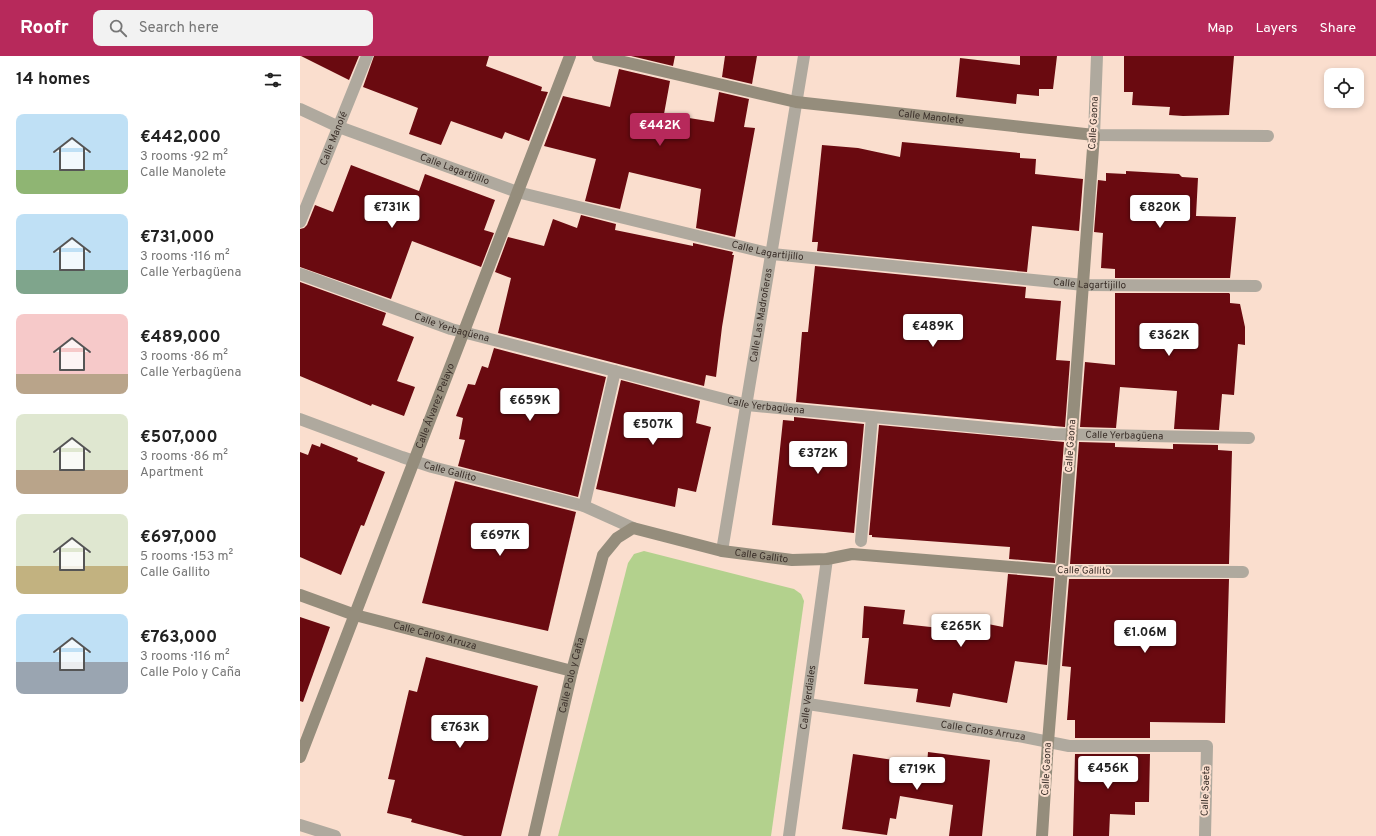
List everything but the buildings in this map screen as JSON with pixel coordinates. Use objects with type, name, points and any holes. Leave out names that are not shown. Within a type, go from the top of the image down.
[{"type":"street","name":"Calle Manolé","points":[[300,222],[367,56]]},
{"type":"street","name":"Calle Álvarez Pelayo","points":[[300,757],[570,56]]},
{"type":"street","name":"Calle Manolete","points":[[598,56],[796,102],[1094,135],[1268,136]]},
{"type":"street","name":"Calle Las Madroñeras","points":[[722,551],[804,56]]},
{"type":"street","name":"Calle Gaona","points":[[1042,836],[1084,285],[1094,135],[1097,56]]},
{"type":"street","name":"Calle Lagartijillo","points":[[300,109],[339,127],[517,192],[772,254],[1084,285],[1256,286]]},
{"type":"street","name":"Calle Yerbagüena","points":[[300,274],[452,329],[747,405],[1072,436],[1249,438]]},
{"type":"street","points":[[584,506],[615,371]]},
{"type":"street","points":[[860,541],[872,417]]},
{"type":"street","name":"Calle Gallito","points":[[300,419],[414,461],[584,506],[633,528],[722,551],[792,560],[827,559],[852,554],[1062,571],[1243,572]]},
{"type":"street","name":"Calle Polo y Caña","points":[[534,836],[572,672],[603,555],[617,538],[633,528]]},
{"type":"street","name":"Calle Verdiales","points":[[789,836],[827,559]]},
{"type":"street","name":"Calle Carlos Arruza","points":[[300,595],[355,615],[572,672]]},
{"type":"street","name":"Calle Carlos Arruza","points":[[808,704],[1024,736],[1069,746],[1207,746]]},
{"type":"street","name":"Calle Saeta","points":[[1205,836],[1207,746]]},
{"type":"street","points":[[300,825],[335,836]]},
{"type":"green space","points":[[644,551],[794,589],[801,594],[804,601],[771,836],[558,836],[628,563],[634,554]]}]
